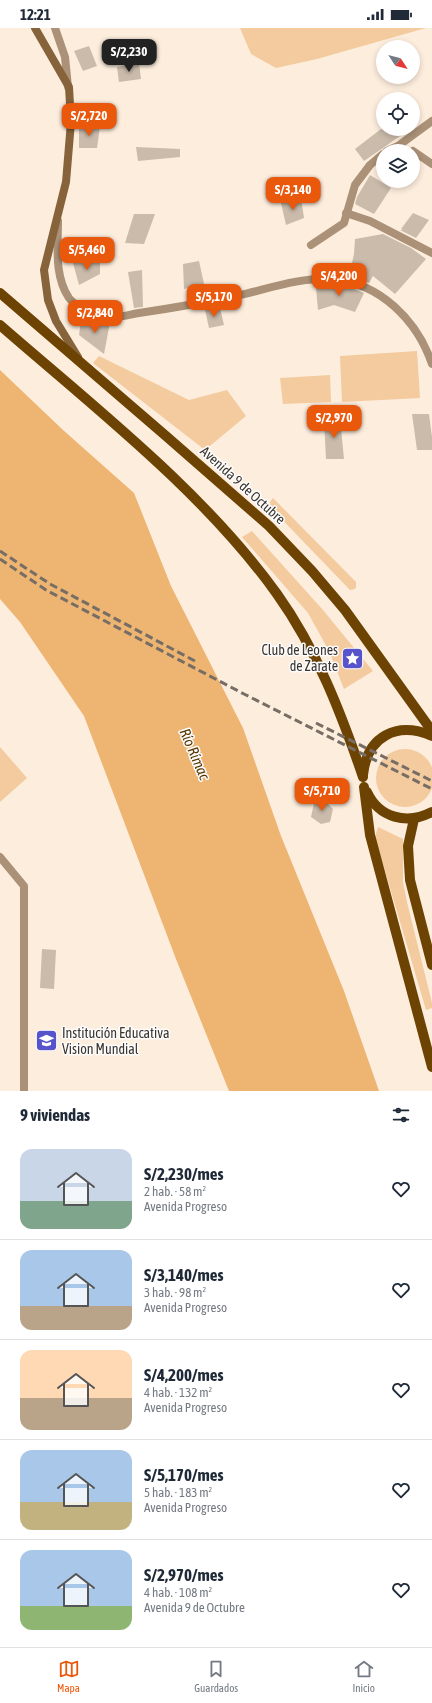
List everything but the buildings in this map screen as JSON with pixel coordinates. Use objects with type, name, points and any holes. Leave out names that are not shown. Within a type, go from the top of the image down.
[{"type":"main road","name":"Avenida 9 de Octubre","points":[[0,293],[245,505],[312,571],[345,610],[432,731]]},
{"type":"main road","points":[[0,325],[152,458],[242,550],[277,595],[311,651],[328,684],[346,729],[364,782],[374,803],[389,815],[401,819],[414,819],[432,812]]},
{"type":"main road","points":[[432,736],[419,730],[406,729],[392,732],[379,739],[370,750],[364,763],[364,782],[370,835],[432,1067]]},
{"type":"main road","points":[[414,819],[408,846],[410,880],[432,965]]},
{"type":"street","points":[[35,28],[69,87]]},
{"type":"street","points":[[55,28],[65,56],[71,122],[66,182],[57,212],[44,270],[48,300],[56,321],[66,340],[90,372]]},
{"type":"street","points":[[401,144],[432,121]]},
{"type":"street","points":[[420,156],[432,164]]},
{"type":"street","points":[[311,246],[344,223],[355,186],[370,165],[376,160]]},
{"type":"street","points":[[57,212],[59,272],[69,298],[80,307],[115,317],[184,307],[304,281],[331,279],[364,286],[396,308],[416,331],[428,351],[432,364]]},
{"type":"street","points":[[346,213],[370,221],[432,253]]},
{"type":"street","points":[[0,857],[24,886],[24,1091]]},
{"type":"shaded area","points":[[240,28],[426,28],[384,40],[376,40],[376,42],[317,59],[276,68],[251,54]]},
{"type":"shaded area","points":[[417,351],[420,398],[342,402],[340,356]]},
{"type":"shaded area","points":[[99,356],[189,400],[227,390],[246,416],[205,450],[93,363]]},
{"type":"shaded area","points":[[330,375],[331,402],[283,404],[280,378]]},
{"type":"shaded area","points":[[273,498],[356,582],[355,589],[350,590],[271,508],[270,502]]},
{"type":"shaded area","points":[[252,531],[323,610],[373,671],[344,689],[329,651],[308,613],[242,537]]},
{"type":"shaded area","points":[[0,747],[27,778],[0,802]]},
{"type":"shaded area","points":[[405,749],[416,751],[429,762],[432,767],[432,789],[421,802],[416,805],[405,807],[394,805],[381,794],[378,789],[376,778],[378,767],[389,754],[394,751]]},
{"type":"shaded area","points":[[378,827],[403,839],[403,882],[432,1003],[432,1008],[426,1010],[375,837]]},
{"type":"water","name":"Río Rímac","points":[[0,370],[63,430],[134,493],[171,586],[243,728],[281,836],[344,991],[379,1091],[229,1091],[176,959],[84,716],[20,622],[0,599]]},
{"type":"railway","points":[[0,551],[50,584],[195,661]]},
{"type":"railway","points":[[0,559],[46,590],[244,694],[432,789]]},
{"type":"railway","points":[[316,723],[432,781]]},
{"type":"place","name":"Club de Leones de Zarate","points":[[353,658]]},
{"type":"place","name":"Institución Educativa Vision Mundial","points":[[46,1041]]}]
